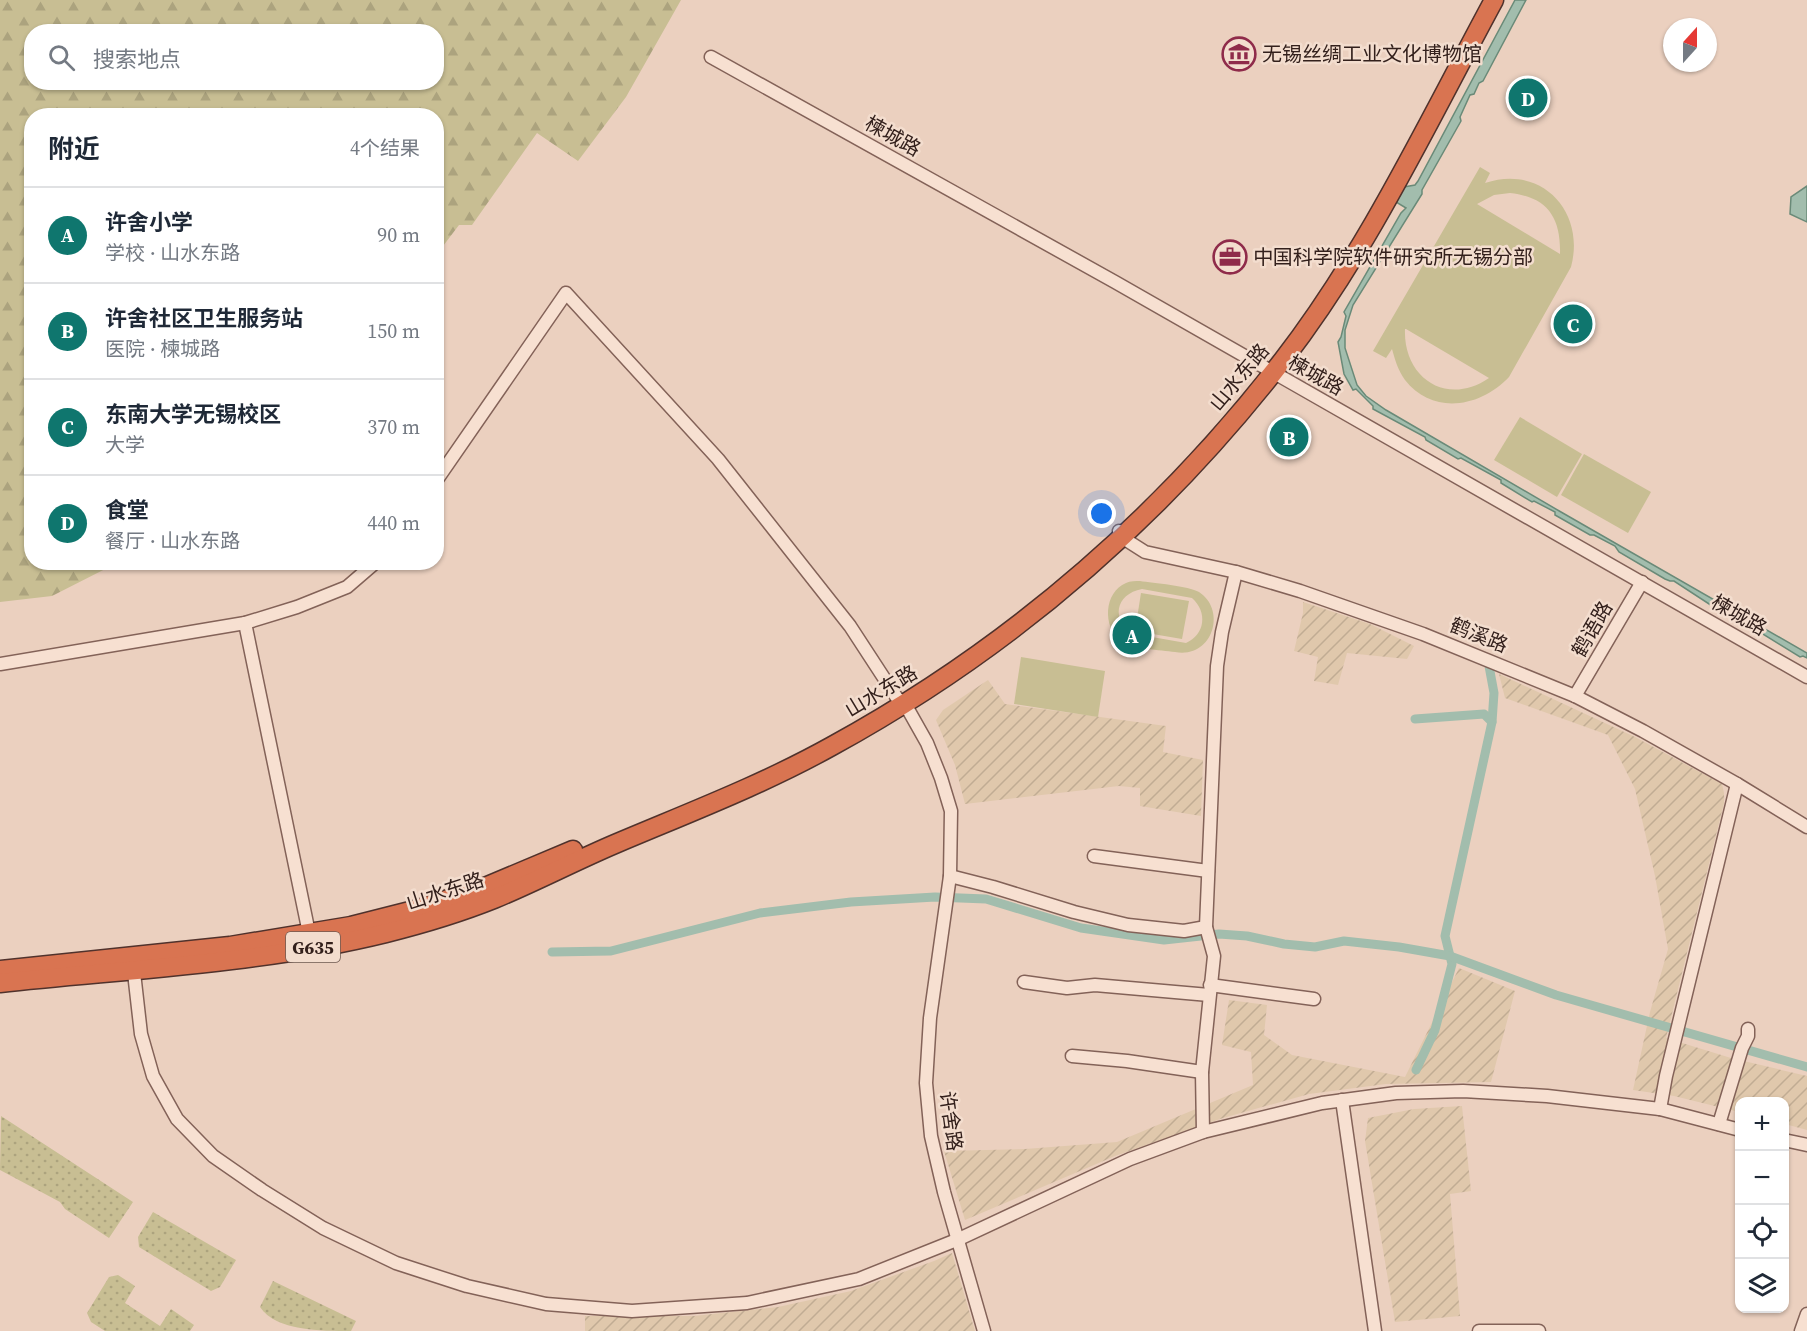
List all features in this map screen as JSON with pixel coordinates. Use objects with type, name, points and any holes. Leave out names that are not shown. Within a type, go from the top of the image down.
[{"type":"highway","name":"山水东路","points":[[1268,371],[1308,312],[1362,224],[1481,0]]},
{"type":"highway","name":"山水东路","points":[[0,970],[133,964],[281,953],[352,940],[439,918],[489,901],[773,777],[829,748],[901,701],[1015,618],[1120,533],[1268,371],[1311,321],[1362,243],[1494,0]]},
{"type":"highway","name":"山水东路","points":[[0,983],[133,964],[351,926],[418,909],[485,887],[778,764],[901,701]]},
{"type":"street","name":"楝城路","points":[[711,57],[1105,277],[1807,676]]},
{"type":"street","name":"许舍路","points":[[444,469],[566,293],[718,459],[850,626],[901,701],[927,743],[951,811],[950,879],[930,1018],[926,1083],[931,1137],[944,1192],[984,1331]]},
{"type":"street","name":"鹤溪路","points":[[1120,533],[1145,552],[1236,572],[1423,634],[1575,696],[1643,730],[1807,827]]},
{"type":"street","points":[[0,664],[245,623],[297,607],[346,587],[366,570]]},
{"type":"street","points":[[1203,1132],[1202,1072],[1214,955],[1206,927],[1217,666],[1222,632],[1236,572]]},
{"type":"street","name":"鹤语路","points":[[1575,696],[1642,582]]},
{"type":"street","points":[[245,623],[309,933]]},
{"type":"street","points":[[1660,1109],[1672,1050],[1737,784]]},
{"type":"street","points":[[1094,856],[1209,871]]},
{"type":"street","points":[[950,879],[993,887],[1074,912],[1128,925],[1184,931],[1206,927]]},
{"type":"street","points":[[133,964],[141,1034],[153,1076],[177,1119],[213,1156],[323,1228],[396,1263],[467,1286],[546,1304],[632,1311],[747,1303],[859,1279],[959,1239],[1130,1159],[1203,1132],[1322,1102],[1396,1093],[1463,1091],[1547,1096],[1660,1109],[1735,1129]]},
{"type":"street","points":[[1024,982],[1067,988],[1095,986],[1210,990],[1314,999]]},
{"type":"street","points":[[1719,1125],[1748,1036],[1748,1029]]},
{"type":"street","points":[[1072,1056],[1202,1072]]},
{"type":"street","points":[[1342,1100],[1376,1331]]},
{"type":"street","points":[[1789,1141],[1807,1145]]},
{"type":"street","points":[[1801,1331],[1807,1314]]},
{"type":"street","points":[[1479,1331],[1539,1331]]},
{"type":"shaded area","points":[[1515,0],[1526,0],[1483,81],[1479,83],[1474,94],[1470,95],[1460,117],[1461,121],[1422,190],[1422,194],[1353,305],[1345,330],[1345,348],[1357,385],[1366,396],[1386,410],[1807,653],[1807,658],[1800,657],[1729,613],[1726,615],[1674,581],[1665,579],[1619,552],[1615,546],[1590,535],[1555,515],[1555,512],[1532,502],[1501,483],[1501,480],[1461,458],[1458,459],[1426,440],[1425,437],[1373,409],[1373,406],[1356,389],[1353,390],[1344,374],[1338,342],[1346,316],[1344,312],[1406,208],[1396,202],[1404,187],[1415,185],[1418,181]]},
{"type":"shaded area","points":[[1807,186],[1807,222],[1790,214],[1791,197]]},
{"type":"shaded area","points":[[1303,602],[1370,624],[1414,646],[1407,659],[1347,653],[1338,685],[1314,681],[1318,657],[1294,651],[1303,613]]},
{"type":"shaded area","points":[[1499,674],[1635,737],[1722,784],[1724,803],[1666,1038],[1731,1058],[1807,1076],[1807,1130],[1789,1125],[1789,1097],[1735,1097],[1735,1111],[1674,1096],[1633,1090],[1650,1012],[1668,949],[1655,876],[1635,789],[1608,735],[1505,698]]},
{"type":"shaded area","points":[[988,680],[1005,704],[1166,726],[1163,752],[1203,760],[1201,816],[1140,806],[1140,788],[1119,786],[965,804],[955,765],[936,720],[943,710]]},
{"type":"shaded area","points":[[1459,968],[1515,991],[1491,1082],[1386,1084],[1309,1094],[1223,1118],[1115,1156],[965,1220],[944,1151],[1025,1149],[1117,1142],[1253,1085],[1251,1052],[1222,1045],[1229,1000],[1267,1005],[1264,1035],[1292,1055],[1405,1077]]},
{"type":"shaded area","points":[[1462,1106],[1471,1191],[1450,1194],[1460,1316],[1395,1322],[1365,1141],[1368,1118],[1414,1109]]},
{"type":"shaded area","points":[[952,1253],[975,1331],[585,1331],[585,1316],[694,1316],[778,1307],[851,1291]]},
{"type":"green space","points":[[0,0],[681,0],[626,97],[578,161],[537,133],[472,225],[459,225],[444,245],[444,108],[24,108],[24,570],[103,570],[52,596],[0,602]]},
{"type":"green space","points":[[1480,167],[1490,173],[1485,183],[1505,179],[1524,180],[1541,186],[1555,197],[1565,211],[1572,228],[1574,247],[1571,267],[1509,377],[1498,387],[1471,401],[1443,403],[1429,399],[1405,380],[1392,349],[1386,358],[1373,351]],"holes":[[[1510,193],[1534,199],[1549,211],[1558,229],[1560,254],[1477,204],[1494,195]],[[1406,329],[1489,378],[1473,386],[1458,389],[1443,388],[1430,383],[1411,361],[1406,346]]]},
{"type":"green space","points":[[1520,417],[1582,454],[1557,497],[1494,460]]},
{"type":"green space","points":[[1584,454],[1651,492],[1628,533],[1561,495]]},
{"type":"green space","points":[[1128,582],[1179,586],[1199,592],[1208,600],[1214,621],[1207,641],[1199,648],[1188,652],[1175,652],[1132,646],[1121,641],[1115,635],[1108,619],[1110,602],[1113,594],[1119,588]],"holes":[[[1142,589],[1192,598],[1200,610],[1202,623],[1197,635],[1186,643],[1135,634],[1127,629],[1119,615],[1121,602],[1126,596]]]},
{"type":"green space","points":[[1141,593],[1189,601],[1182,639],[1135,631]]},
{"type":"green space","points":[[1021,657],[1105,671],[1098,717],[1014,704]]},
{"type":"green space","points":[[1,1116],[133,1202],[109,1238],[65,1209],[60,1202],[0,1170]]},
{"type":"green space","points":[[153,1212],[236,1260],[220,1287],[211,1291],[139,1247],[138,1237]]},
{"type":"green space","points":[[118,1275],[135,1286],[125,1303],[160,1326],[171,1309],[194,1325],[190,1331],[105,1331],[91,1322],[87,1313],[109,1277]]},
{"type":"green space","points":[[273,1281],[356,1321],[351,1331],[300,1328],[277,1321],[267,1315],[260,1307]]},
{"type":"waterway","points":[[1489,666],[1494,693],[1492,722]]},
{"type":"waterway","points":[[1415,719],[1484,714],[1492,722],[1445,936],[1452,964],[1435,1030],[1416,1070]]},
{"type":"waterway","points":[[552,952],[611,951],[760,913],[851,902],[935,897],[986,899],[1081,928],[1164,940],[1219,934],[1315,947],[1344,941],[1450,956],[1556,995],[1807,1067]]},
{"type":"place","name":"无锡丝绸工业文化博物馆","points":[[1239,54]]},
{"type":"place","name":"食堂","points":[[1528,98]]},
{"type":"place","name":"中国科学院软件研究所无锡分部","points":[[1230,257]]},
{"type":"place","name":"东南大学无锡校区","points":[[1573,324]]},
{"type":"place","name":"许舍社区卫生服务站","points":[[1289,437]]},
{"type":"place","name":"许舍小学","points":[[1132,635]]}]
